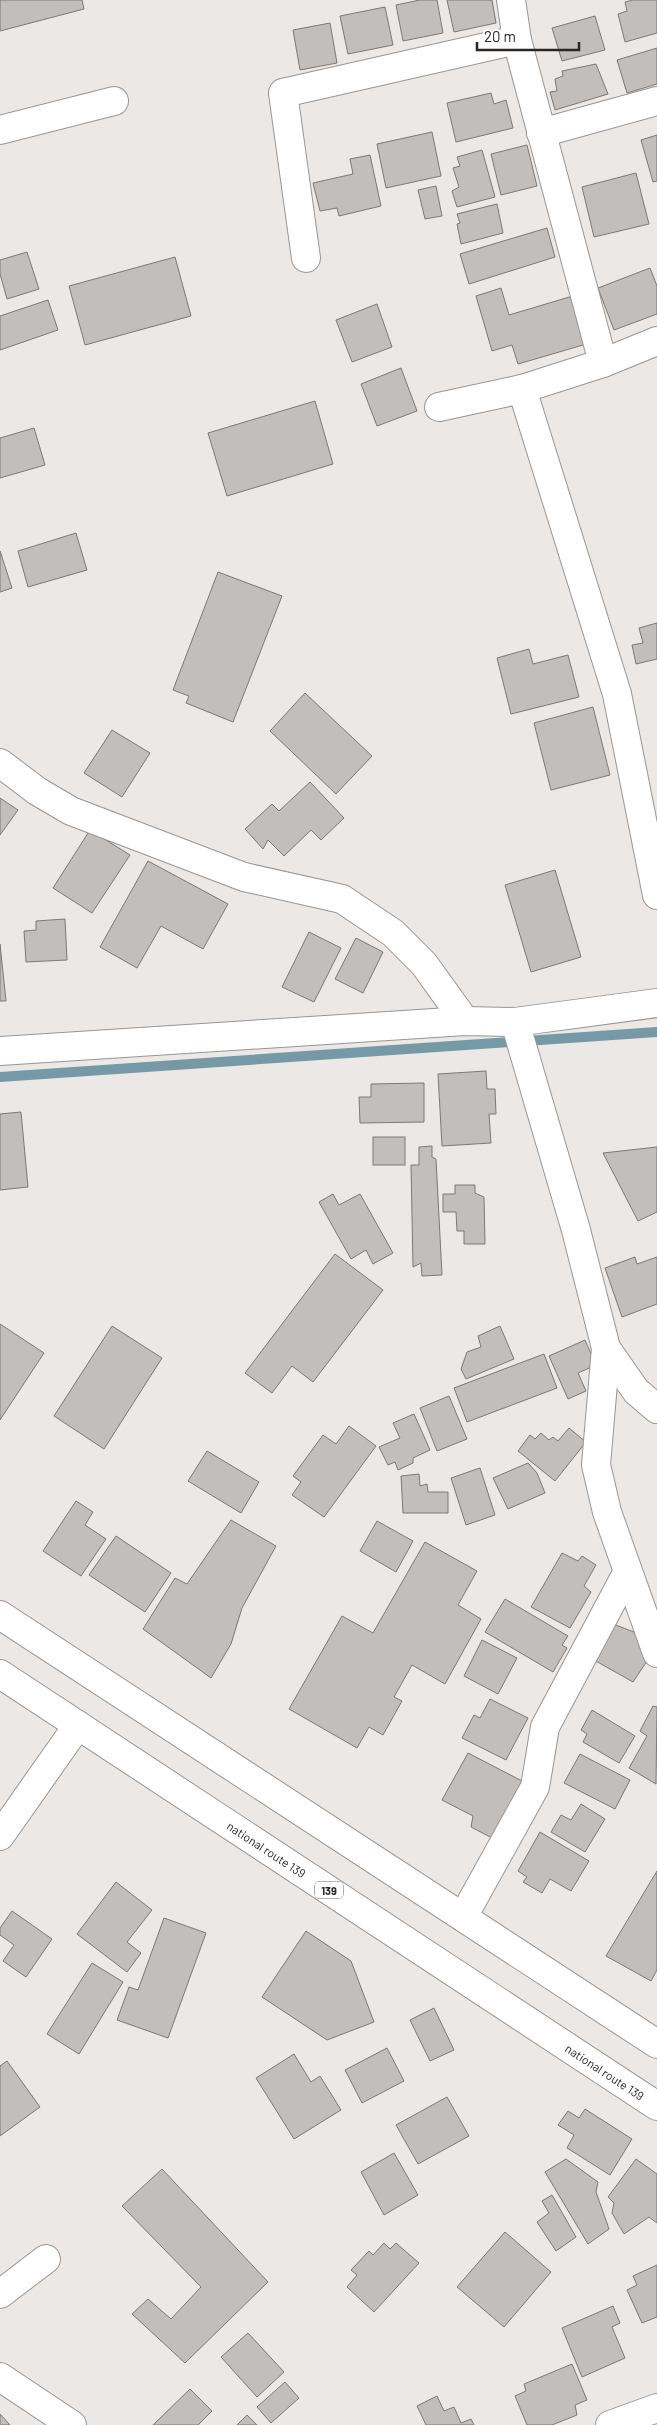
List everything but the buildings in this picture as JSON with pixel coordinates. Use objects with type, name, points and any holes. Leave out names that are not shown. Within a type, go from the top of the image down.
[{"type":"main road","points":[[511,0],[517,40],[603,363]]},
{"type":"main road","points":[[306,258],[283,93],[517,40]]},
{"type":"main road","points":[[0,130],[114,101]]},
{"type":"main road","points":[[541,133],[657,101]]},
{"type":"main road","points":[[439,408],[522,390],[603,363],[657,341]]},
{"type":"main road","points":[[522,390],[617,694],[657,895]]},
{"type":"main road","points":[[0,763],[37,791],[72,811],[244,876],[342,899],[399,939],[424,964],[464,1021]]},
{"type":"main road","points":[[0,1051],[464,1021],[516,1024],[657,1003]]},
{"type":"main road","points":[[516,1024],[576,1230],[606,1348],[596,1465],[607,1512],[627,1573],[657,1653]]},
{"type":"main road","points":[[606,1348],[636,1391],[657,1410]]},
{"type":"main road","points":[[463,1917],[535,1787],[545,1727],[627,1573]]},
{"type":"main road","points":[[0,1615],[657,2044]]},
{"type":"main road","name":"national route 139","points":[[0,1674],[657,2106]]},
{"type":"main road","points":[[0,1836],[78,1725]]},
{"type":"main road","points":[[0,2294],[46,2259]]},
{"type":"main road","points":[[0,2378],[72,2425]]},
{"type":"main road","points":[[610,2425],[657,2408]]},
{"type":"waterway","points":[[0,1077],[657,1032]]}]
